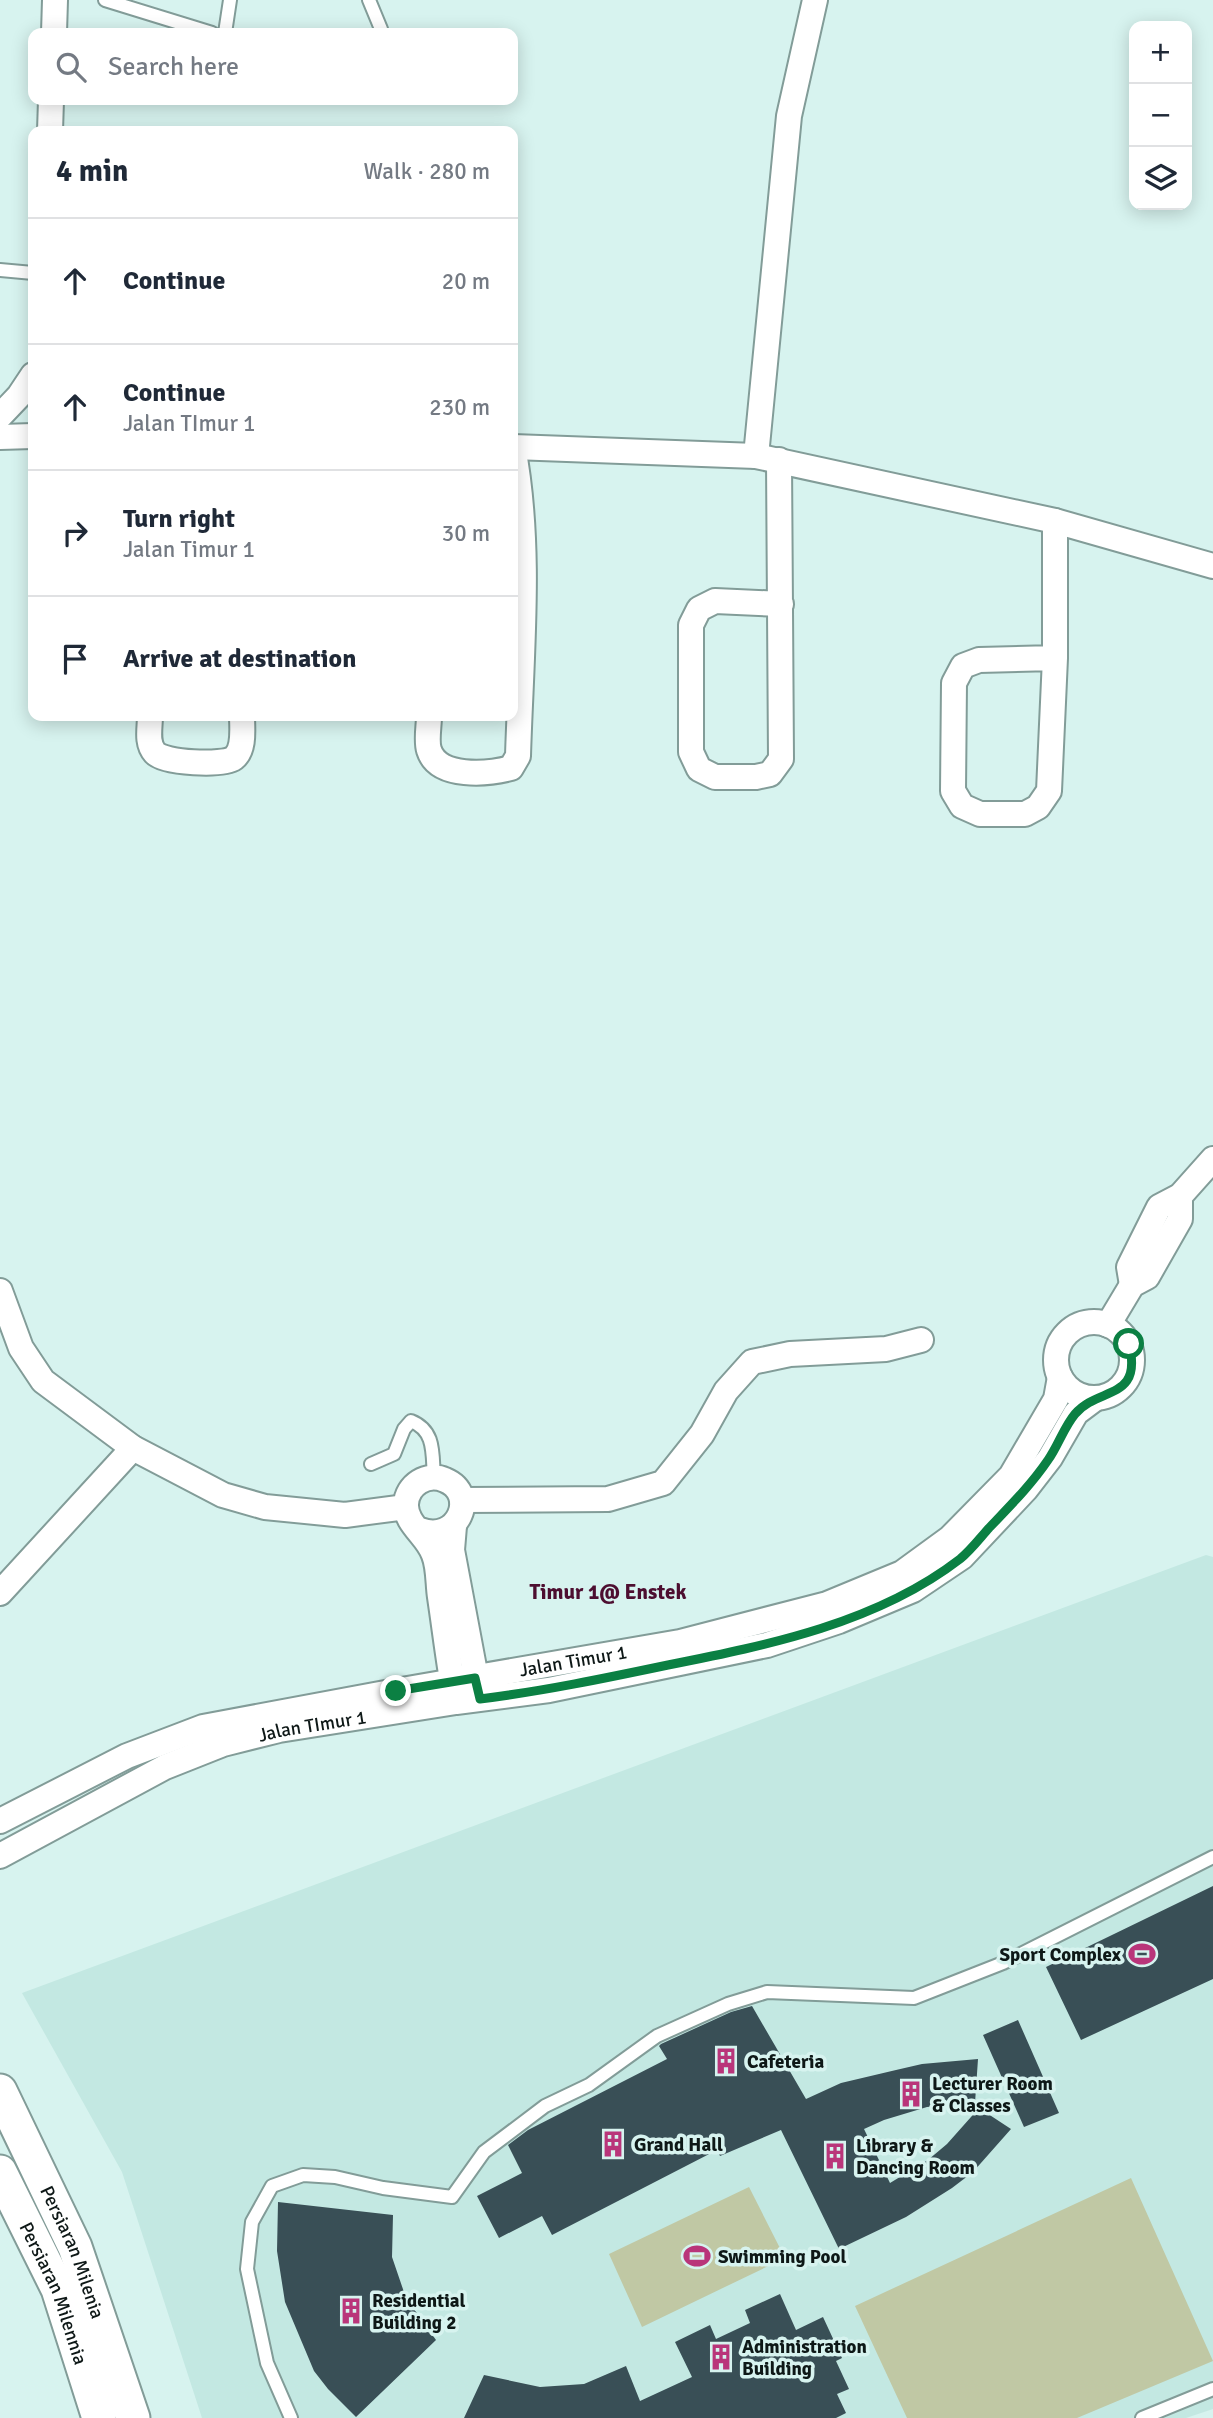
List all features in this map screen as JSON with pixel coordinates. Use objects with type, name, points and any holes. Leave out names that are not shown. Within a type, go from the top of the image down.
[{"type":"main road","name":"Persiaran Milenia","points":[[0,2091],[75,2247],[133,2418]]},
{"type":"main road","name":"Persiaran Milennia","points":[[0,2172],[58,2289],[99,2418]]},
{"type":"street","points":[[54,28],[55,0]]},
{"type":"street","points":[[781,604],[715,601],[699,609],[691,625],[691,752],[699,769],[715,777],[756,777],[770,774],[781,759],[781,604],[768,458],[789,116],[815,0]]},
{"type":"street","points":[[50,126],[51,105]]},
{"type":"street","points":[[0,416],[28,382]]},
{"type":"street","points":[[0,436],[28,436]]},
{"type":"street","points":[[518,447],[768,458],[1055,521],[1213,566]]},
{"type":"street","points":[[429,721],[429,750],[439,764],[453,771],[494,772],[510,768],[518,756],[521,489],[518,473]]},
{"type":"street","points":[[1055,521],[1055,658],[1049,791],[1038,807],[1025,814],[980,814],[962,806],[953,791],[954,683],[963,666],[979,660],[1055,658]]},
{"type":"street","points":[[150,721],[149,744],[156,754],[166,760],[220,762],[234,758],[241,748],[242,721]]},
{"type":"street","points":[[1108,1325],[1132,1285],[1147,1276],[1180,1219],[1180,1196],[1213,1159]]},
{"type":"street","points":[[0,1291],[21,1348],[43,1381],[133,1448],[223,1495],[265,1507],[345,1515],[406,1507]]},
{"type":"street","points":[[1095,1322],[1108,1325],[1120,1332],[1129,1344],[1133,1359],[1130,1373],[1123,1386],[1111,1395],[1096,1398],[1077,1394],[1068,1388],[1060,1377],[1056,1365],[1057,1352],[1062,1340],[1082,1324],[1095,1322]]},
{"type":"street","points":[[461,1500],[608,1499],[663,1483],[702,1434],[726,1391],[752,1362],[790,1354],[886,1349],[921,1340]]},
{"type":"street","name":"Jalan Timur 1","points":[[0,1821],[127,1756],[203,1727],[466,1690],[680,1642],[827,1604],[902,1573],[950,1538],[1012,1476],[1056,1399],[1060,1377]]},
{"type":"street","name":"Jalan TImur 1","points":[[0,1856],[165,1767],[223,1744],[466,1690],[549,1690],[767,1645],[839,1621],[913,1590],[962,1557],[1027,1489],[1050,1458],[1076,1413],[1096,1398]]},
{"type":"street","points":[[0,1593],[133,1448]]},
{"type":"street","points":[[434,1478],[444,1479],[452,1484],[461,1500],[462,1509],[454,1526],[452,1550],[466,1690],[434,1555],[420,1530],[408,1516],[406,1507],[407,1498],[417,1483],[434,1478]]},
{"type":"street","points":[[420,1530],[437,1533],[454,1526]]},
{"type":"lane","points":[[105,0],[196,28]]},
{"type":"lane","points":[[226,28],[230,0]]},
{"type":"lane","points":[[369,0],[381,28]]},
{"type":"lane","points":[[0,270],[28,273]]},
{"type":"lane","points":[[372,1464],[394,1454],[404,1429],[411,1421],[420,1425],[431,1437],[434,1478]]},
{"type":"lane","points":[[291,2418],[267,2363],[247,2269],[252,2222],[272,2186],[303,2175],[335,2177],[383,2188],[452,2197],[484,2152],[545,2106],[589,2085],[657,2036],[728,2004],[767,1992],[914,1998],[1003,1963],[1213,1857]]},
{"type":"lane","points":[[1142,2418],[1213,2389]]},
{"type":"shaded area","points":[[1206,1555],[1213,1557],[1213,2409],[1186,2418],[202,2418],[122,2172],[22,1993]]},
{"type":"shaded area","points":[[1131,2178],[1213,2361],[1077,2418],[907,2418],[855,2306]]},
{"type":"shaded area","name":"Swimming Pool","points":[[749,2187],[785,2258],[642,2327],[609,2254]]},
{"type":"building","name":"Sport Complex","points":[[1213,1886],[1213,1979],[1081,2040],[1046,1967]]},
{"type":"building","points":[[752,2006],[806,2099],[841,2083],[896,2070],[922,2064],[978,2059],[975,2103],[927,2107],[864,2129],[890,2183],[928,2160],[947,2144],[979,2108],[1011,2129],[973,2172],[952,2188],[906,2217],[839,2249],[781,2130],[720,2156],[717,2150],[552,2235],[542,2216],[499,2238],[477,2196],[522,2173],[508,2145],[528,2130],[667,2059],[659,2046],[661,2044],[731,2012]]},
{"type":"building","points":[[1018,2020],[1059,2113],[1024,2127],[983,2035]]},
{"type":"building","name":"Residential Building 2","points":[[278,2202],[393,2215],[392,2257],[406,2298],[436,2340],[356,2417],[314,2371],[285,2302],[277,2251]]},
{"type":"building","name":"Administration Building","points":[[780,2294],[796,2330],[823,2317],[842,2358],[836,2361],[849,2389],[837,2394],[846,2413],[836,2418],[464,2418],[484,2375],[540,2387],[584,2384],[626,2366],[640,2401],[692,2377],[675,2342],[710,2325],[716,2339],[750,2323],[745,2310]]},
{"type":"place","name":"Sport Complex","points":[[1142,1954]]},
{"type":"place","name":"Cafeteria","points":[[726,2061]]},
{"type":"place","name":"Lecturer Room & Classes","points":[[911,2094]]},
{"type":"place","name":"Grand Hall","points":[[613,2144]]},
{"type":"place","name":"Library & Dancing Room","points":[[835,2156]]},
{"type":"place","name":"Swimming Pool","points":[[697,2256]]},
{"type":"place","name":"Residential Building 2","points":[[351,2311]]},
{"type":"place","name":"Administration Building","points":[[721,2357]]},
{"type":"district","name":"Timur 1@ Enstek","points":[[608,1592]]},
{"type":"route","points":[[396,1691],[475,1678],[480,1699],[549,1690],[767,1645],[839,1621],[913,1590],[962,1557],[1027,1489],[1050,1458],[1076,1413],[1096,1398],[1111,1395],[1123,1386],[1133,1359],[1129,1344]]}]
